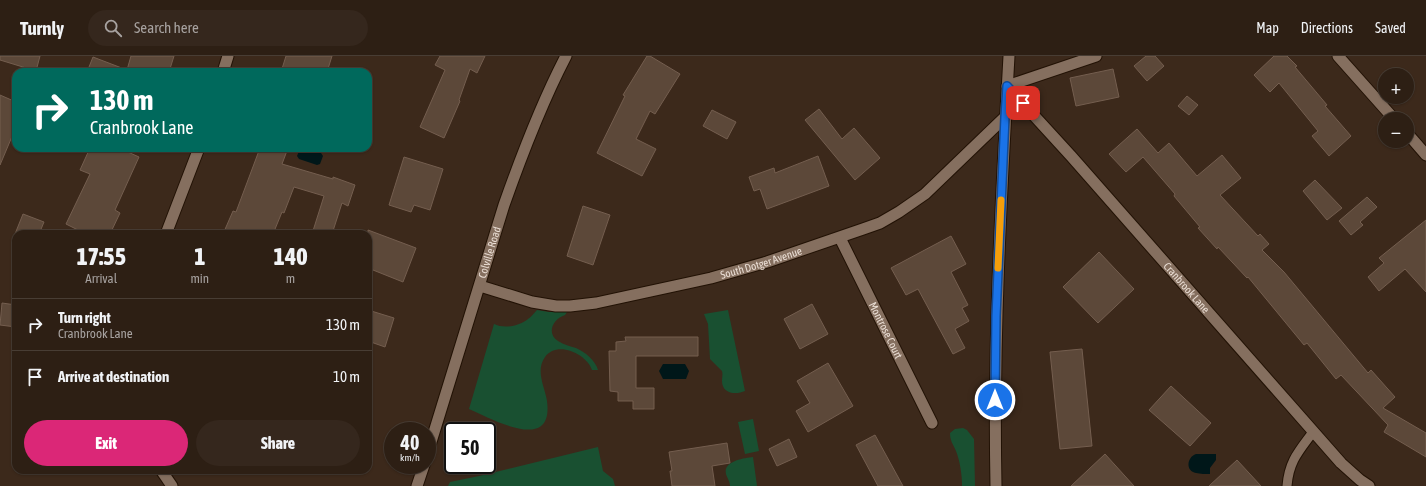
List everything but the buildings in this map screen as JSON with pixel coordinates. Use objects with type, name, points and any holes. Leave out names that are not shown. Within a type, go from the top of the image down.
[{"type":"street","points":[[224,68],[228,56]]},
{"type":"street","name":"Colville Road","points":[[436,426],[504,205],[526,142],[551,84],[566,56]]},
{"type":"street","points":[[996,486],[996,337],[1009,56]]},
{"type":"street","points":[[1007,86],[1096,56]]},
{"type":"street","points":[[1338,56],[1388,112]]},
{"type":"street","name":"Cranbrook Lane","points":[[1007,86],[1071,156],[1341,464],[1369,486]]},
{"type":"street","name":"South Dotger Avenue","points":[[480,286],[532,302],[556,306],[570,306],[596,303],[711,278],[767,262],[880,223],[900,212],[925,194],[1005,117]]},
{"type":"street","points":[[1414,141],[1426,155]]},
{"type":"street","points":[[168,230],[197,152]]},
{"type":"street","name":"Montrose Court","points":[[840,238],[932,423]]},
{"type":"street","points":[[164,474],[172,486]]},
{"type":"street","points":[[417,486],[421,474]]},
{"type":"lane","points":[[1287,486],[1289,468],[1295,456],[1313,432]]},
{"type":"green space","points":[[537,310],[567,312],[552,326],[552,334],[554,338],[586,354],[595,363],[598,370],[592,370],[584,359],[571,351],[564,349],[550,352],[542,362],[541,368],[547,401],[547,417],[541,426],[531,429],[519,429],[469,409],[494,324],[498,326],[516,325],[525,321]]},
{"type":"green space","points":[[728,310],[745,391],[738,393],[730,392],[724,389],[722,371],[710,359],[708,324],[704,314]]},
{"type":"green space","points":[[753,419],[759,451],[745,454],[738,422]]},
{"type":"green space","points":[[963,428],[967,430],[974,439],[975,486],[962,486],[959,459],[951,438],[950,433],[955,429]]},
{"type":"green space","points":[[598,447],[603,471],[613,479],[615,486],[448,486],[450,482],[487,474],[496,474],[496,472]]},
{"type":"green space","points":[[753,457],[757,486],[730,486],[726,474],[728,466],[735,461]]},
{"type":"shaded area","points":[[299,152],[317,152],[321,153],[323,156],[320,164],[317,165],[299,159],[297,156]]},
{"type":"shaded area","points":[[663,364],[685,364],[689,371],[686,379],[663,379],[659,371]]},
{"type":"shaded area","points":[[1196,454],[1216,454],[1216,460],[1210,468],[1210,474],[1196,473],[1190,470],[1188,464],[1189,461]]},
{"type":"slow traffic","points":[[998,268],[1001,200]]},
{"type":"route","points":[[995,400],[996,316],[1007,86],[1023,103]]}]
